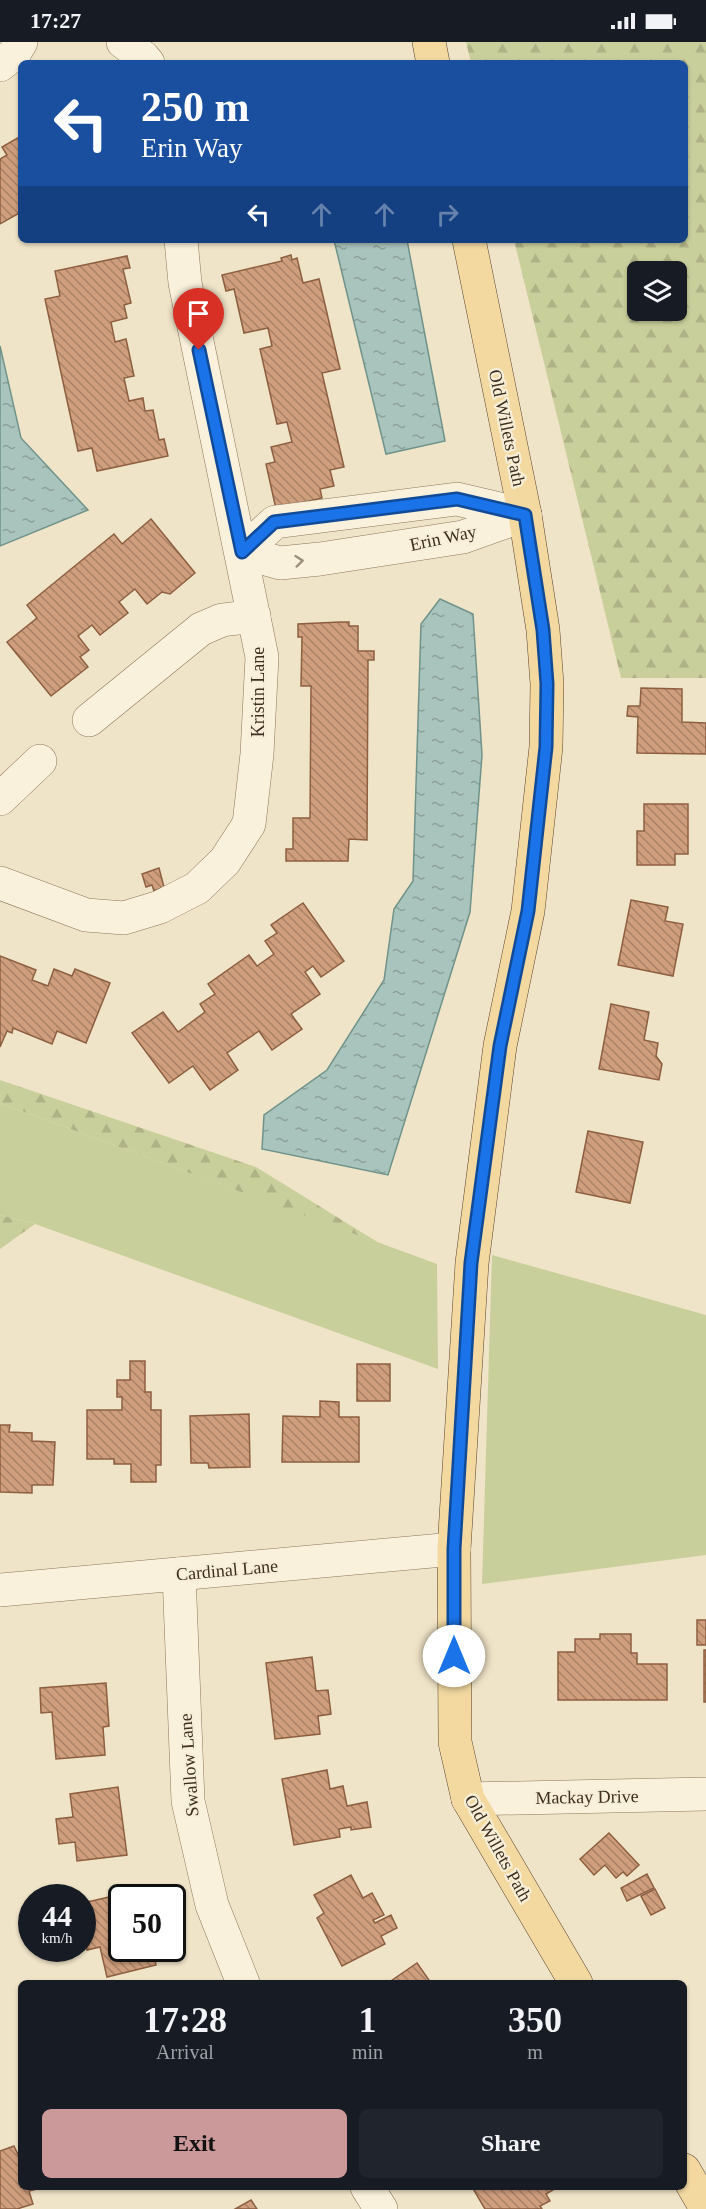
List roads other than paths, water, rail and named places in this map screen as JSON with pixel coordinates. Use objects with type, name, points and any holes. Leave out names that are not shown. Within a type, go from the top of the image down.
[{"type":"main road","points":[[429,42],[432,60]]},
{"type":"main road","name":"Old Willets Path","points":[[470,243],[525,515],[545,663],[546,747],[528,911],[500,1046],[471,1263],[454,1549],[455,1742],[468,1799],[574,1980]]},
{"type":"main road","points":[[687,2175],[706,2208]]},
{"type":"street","points":[[0,65],[14,54],[21,42]]},
{"type":"street","points":[[123,42],[146,60]]},
{"type":"street","name":"Kristin Lane","points":[[0,884],[86,915],[124,918],[160,907],[197,888],[225,861],[249,824],[256,766],[262,657],[185,283],[182,243]]},
{"type":"street","name":"Erin Way","points":[[242,552],[274,522],[457,499],[525,515]]},
{"type":"street","points":[[89,720],[201,629],[222,620],[254,616]]},
{"type":"street","points":[[0,799],[39,761]]},
{"type":"street","name":"Cardinal Lane","points":[[0,1590],[454,1549]]},
{"type":"street","name":"Swallow Lane","points":[[179,1574],[188,1801],[212,1905],[242,1980]]},
{"type":"street","name":"Mackay Drive","points":[[468,1799],[706,1794]]},
{"type":"street","points":[[369,2190],[381,2209]]},
{"type":"water","points":[[335,243],[408,243],[445,441],[386,454]]},
{"type":"water","points":[[0,346],[21,438],[88,510],[0,546]]},
{"type":"water","points":[[440,599],[473,614],[482,755],[470,912],[388,1175],[262,1149],[264,1115],[327,1070],[384,980],[394,909],[413,881],[421,624]]}]
